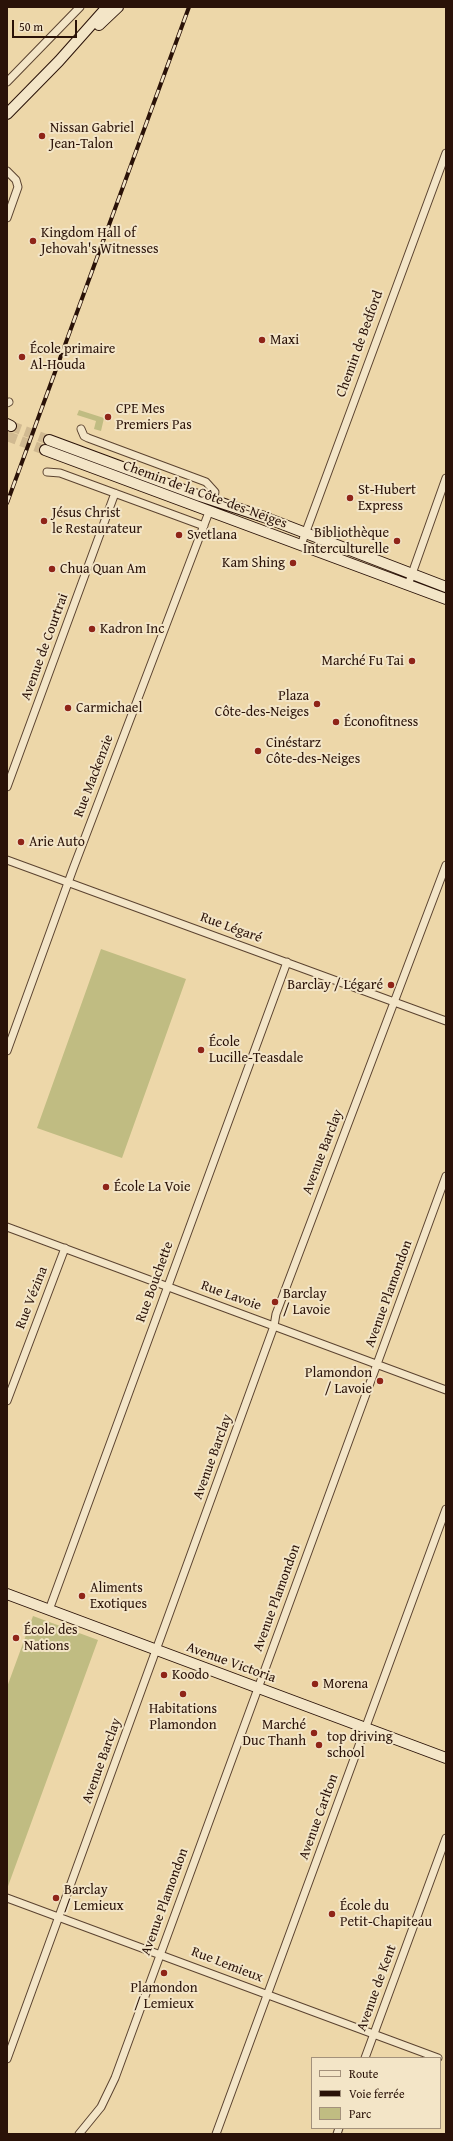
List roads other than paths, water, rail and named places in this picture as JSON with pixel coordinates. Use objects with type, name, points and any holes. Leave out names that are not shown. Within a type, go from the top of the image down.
[{"type":"main road","points":[[7,114],[59,61],[107,7]]},
{"type":"main road","points":[[59,61],[118,7]]},
{"type":"main road","name":"Chemin de la Côte-des-Neiges","points":[[49,440],[214,501],[259,515],[305,534],[446,587]]},
{"type":"main road","name":"Chemin de la Côte-des-Neiges","points":[[45,450],[446,599]]},
{"type":"main road","name":"Avenue Victoria","points":[[7,1594],[446,1758]]},
{"type":"street","points":[[8,80],[80,7]]},
{"type":"street","name":"Chemin de Bedford","points":[[301,545],[446,153]]},
{"type":"street","points":[[7,171],[16,180],[18,187],[7,218]]},
{"type":"street","name":"Chemin de la Côte-des-Neiges","points":[[81,429],[84,436],[88,438],[206,482],[215,492],[214,501]]},
{"type":"street","points":[[47,472],[60,473],[204,526]]},
{"type":"street","points":[[408,585],[446,478]]},
{"type":"street","name":"Avenue de Courtrai","points":[[7,787],[115,493]]},
{"type":"street","name":"Rue Mackenzie","points":[[7,1051],[69,882],[209,512]]},
{"type":"street","name":"Rue Légaré","points":[[7,860],[446,1021]]},
{"type":"street","name":"Avenue Barclay","points":[[7,2059],[157,1650],[274,1326],[279,1306],[446,864]]},
{"type":"street","name":"Rue Bouchette","points":[[49,1610],[287,962]]},
{"type":"street","name":"Avenue Plamondon","points":[[79,2134],[98,2112],[110,2091],[446,1176]]},
{"type":"street","name":"Rue Lavoie","points":[[7,1227],[446,1390]]},
{"type":"street","name":"Rue Vézina","points":[[7,1401],[64,1248]]},
{"type":"street","name":"Avenue Carlton","points":[[216,2134],[446,1509]]},
{"type":"street","name":"Avenue de Kent","points":[[365,2057],[446,1838]]},
{"type":"street","name":"Rue Lemieux","points":[[7,1898],[436,2057]]},
{"type":"tunnel","points":[[11,426],[49,440]]},
{"type":"tunnel","points":[[7,436],[45,450]]},
{"type":"railway","points":[[7,503],[189,7]]},
{"type":"place","name":"Nissan Gabriel Jean-Talon","points":[[42,136]]},
{"type":"place","name":"Kingdom Hall of Jehovah's Witnesses","points":[[33,241]]},
{"type":"place","name":"Maxi","points":[[262,340]]},
{"type":"place","name":"École primaire Al-Houda","points":[[22,357]]},
{"type":"place","name":"CPE Mes Premiers Pas","points":[[108,417]]},
{"type":"place","name":"St-Hubert Express","points":[[350,498]]},
{"type":"place","name":"Jésus Christ le Restaurateur","points":[[44,521]]},
{"type":"place","name":"Svetlana","points":[[179,535]]},
{"type":"place","name":"Bibliothèque Interculturelle","points":[[397,541]]},
{"type":"place","name":"Kam Shing","points":[[293,563]]},
{"type":"place","name":"Chua Quan Am","points":[[52,569]]},
{"type":"place","name":"Kadron Inc","points":[[92,629]]},
{"type":"place","name":"Marché Fu Tai","points":[[412,661]]},
{"type":"place","name":"Plaza Côte-des-Neiges","points":[[317,704]]},
{"type":"place","name":"Carmichael","points":[[68,708]]},
{"type":"place","name":"Éconofitness","points":[[336,722]]},
{"type":"place","name":"Cinéstarz Côte-des-Neiges","points":[[258,751]]},
{"type":"place","name":"Arie Auto","points":[[21,842]]},
{"type":"place","name":"Barclay / Légaré","points":[[391,985]]},
{"type":"place","name":"École Lucille-Teasdale","points":[[201,1050]]},
{"type":"place","name":"École La Voie","points":[[106,1187]]},
{"type":"place","name":"Barclay / Lavoie","points":[[275,1302]]},
{"type":"place","name":"Plamondon / Lavoie","points":[[380,1381]]},
{"type":"place","name":"Aliments Exotiques","points":[[82,1596]]},
{"type":"place","name":"École des Nations","points":[[16,1638]]},
{"type":"place","name":"Koodo","points":[[164,1675]]},
{"type":"place","name":"Morena","points":[[315,1684]]},
{"type":"place","name":"Habitations Plamondon","points":[[183,1694]]},
{"type":"place","name":"Marché Duc Thanh","points":[[314,1733]]},
{"type":"place","name":"top driving school","points":[[319,1745]]},
{"type":"place","name":"Barclay / Lemieux","points":[[56,1898]]},
{"type":"place","name":"École du Petit-Chapiteau","points":[[332,1914]]},
{"type":"place","name":"Plamondon / Lemieux","points":[[164,1973]]}]
